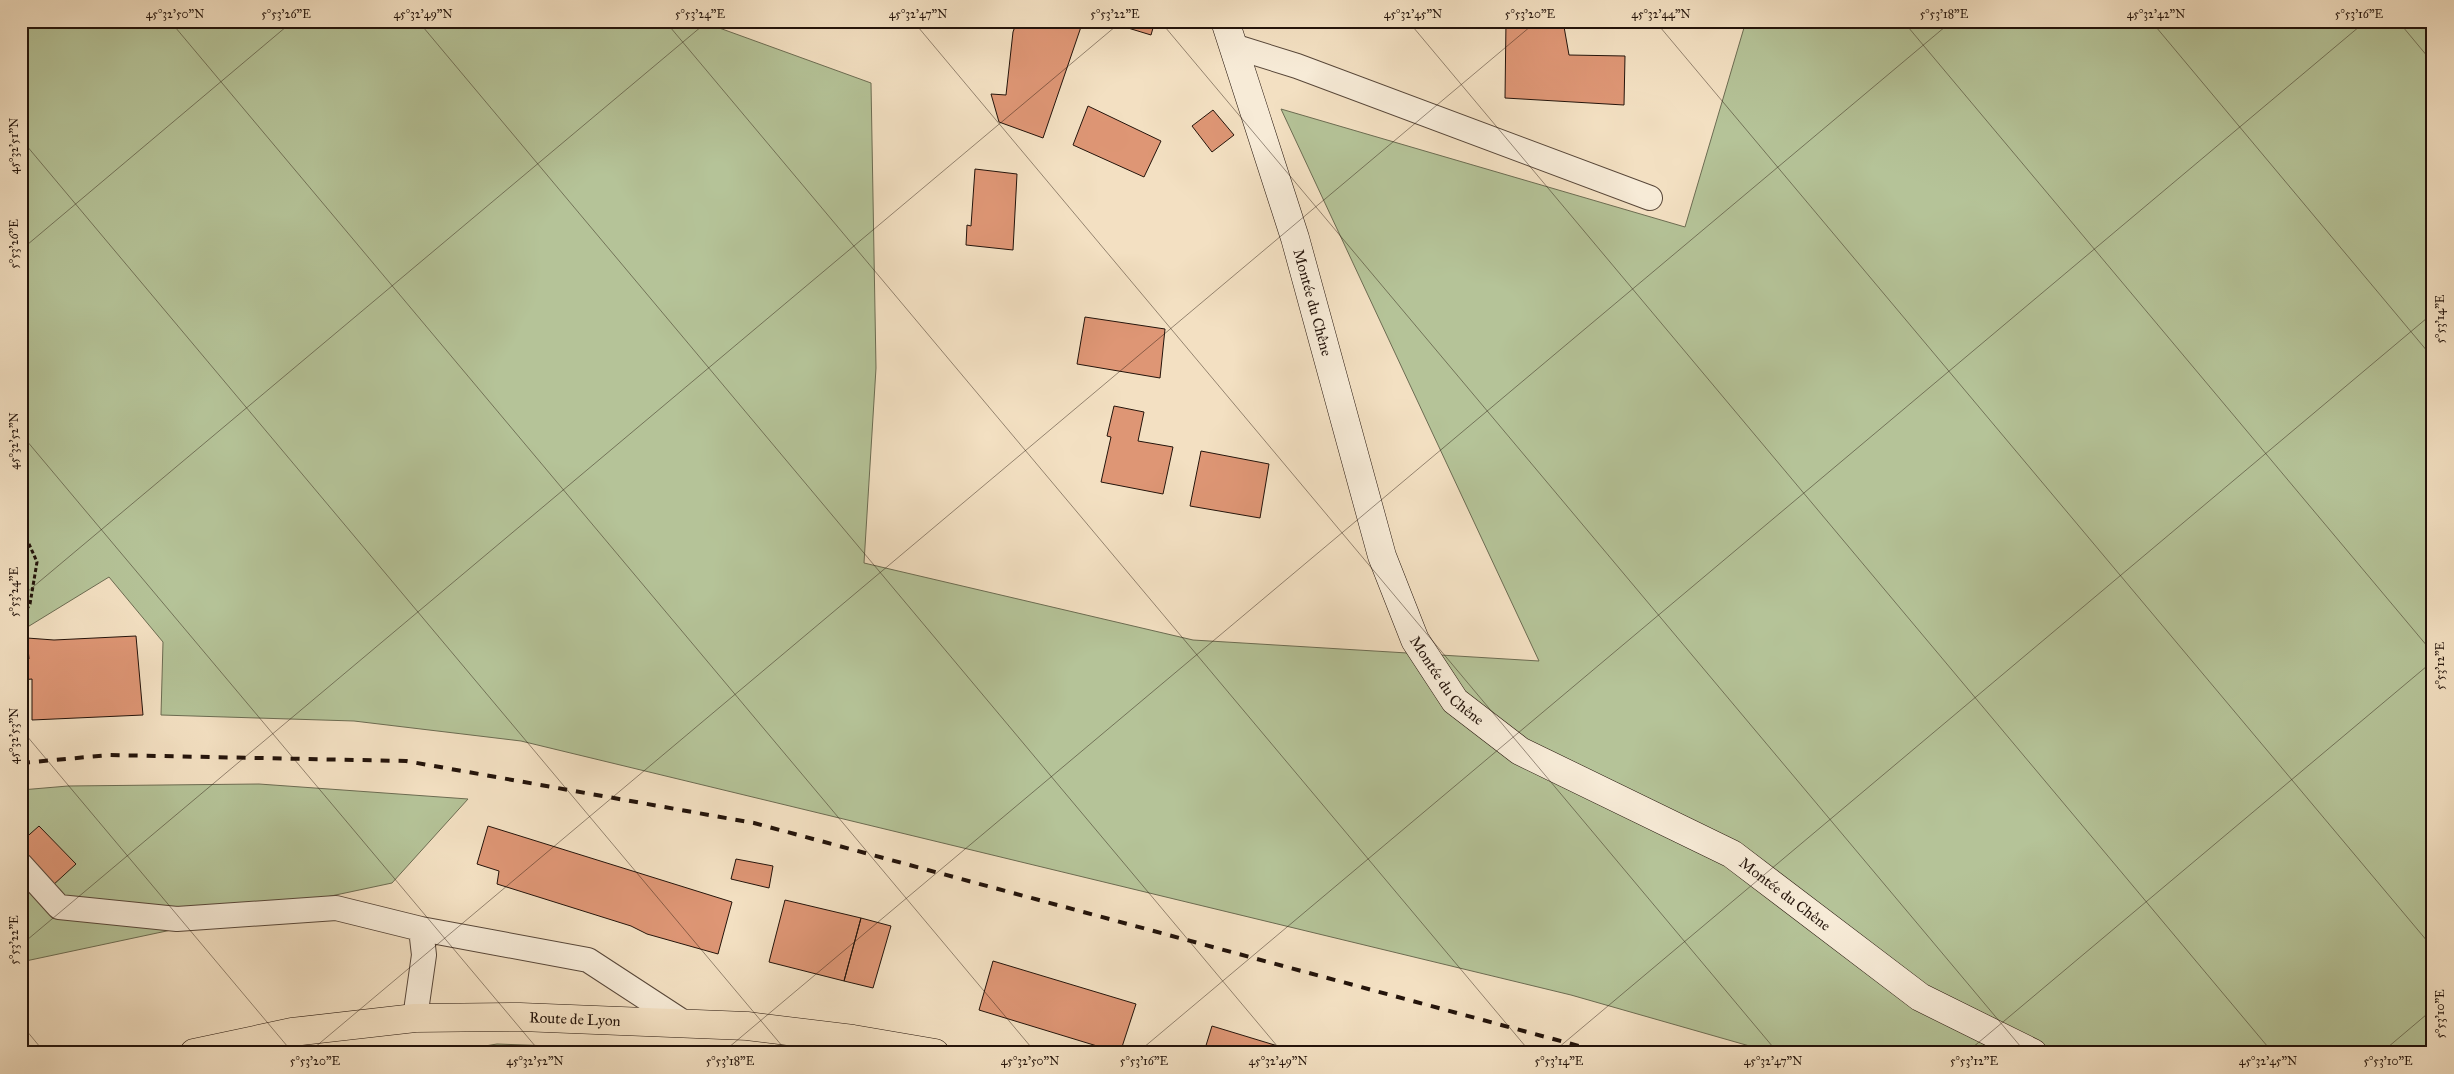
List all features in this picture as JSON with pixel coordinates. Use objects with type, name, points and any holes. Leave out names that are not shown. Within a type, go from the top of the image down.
[{"type":"main road","name":"Route de Lyon","points":[[205,1050],[292,1032],[415,1018],[520,1017],[747,1026],[853,1039],[935,1053]]},
{"type":"street","name":"Montée du Chêne","points":[[1229,34],[1295,238],[1382,556],[1415,640],[1454,701],[1520,751],[1732,854],[1920,997],[2032,1053]]},
{"type":"lane","points":[[1229,34],[1297,66],[1650,198]]},
{"type":"lane","points":[[21,865],[60,907],[177,918],[336,908],[421,929],[588,960],[686,1024]]},
{"type":"lane","points":[[415,1018],[424,955],[421,929]]},
{"type":"path","points":[[21,526],[37,562],[30,604],[21,619]]},
{"type":"green space","points":[[21,21],[700,21],[871,83],[876,368],[864,563],[1193,640],[1539,661],[1281,109],[1685,227],[1746,21],[2433,21],[2433,1053],[1774,1053],[1571,995],[521,741],[354,721],[161,715],[163,642],[109,577],[21,631]]},
{"type":"green space","points":[[259,784],[468,799],[392,883],[21,962],[21,790],[68,786]]},
{"type":"green space","points":[[497,1044],[659,1050],[682,1053],[443,1053]]},
{"type":"building","points":[[1017,21],[1083,21],[1043,138],[999,122],[991,94],[1006,95],[1013,32]]},
{"type":"building","points":[[1105,21],[1155,21],[1151,35]]},
{"type":"building","points":[[1506,21],[1563,21],[1569,55],[1625,56],[1624,105],[1505,98]]},
{"type":"building","points":[[1088,106],[1161,141],[1144,177],[1073,145]]},
{"type":"building","points":[[1213,110],[1234,135],[1212,152],[1192,126]]},
{"type":"building","points":[[975,169],[1017,174],[1013,250],[966,245],[967,225],[971,226]]},
{"type":"building","points":[[1085,317],[1165,329],[1160,378],[1077,364]]},
{"type":"building","points":[[1114,406],[1144,412],[1138,441],[1173,447],[1163,494],[1101,482],[1111,437],[1107,436]]},
{"type":"building","points":[[1201,451],[1269,464],[1260,518],[1190,506]]},
{"type":"building","points":[[136,636],[143,715],[32,720],[32,679],[21,680],[21,661],[29,659],[27,638],[54,640]]},
{"type":"building","points":[[39,826],[76,864],[52,886],[21,847],[21,842]]},
{"type":"building","points":[[488,826],[732,902],[718,954],[647,934],[631,926],[497,884],[499,871],[477,864]]},
{"type":"building","points":[[736,859],[773,866],[769,888],[731,879]]},
{"type":"building","points":[[785,900],[861,918],[844,981],[769,962]]},
{"type":"building","points":[[861,918],[891,926],[873,988],[844,981]]},
{"type":"building","points":[[993,961],[1136,1004],[1120,1053],[979,1010]]},
{"type":"building","points":[[1212,1026],[1291,1050],[1291,1053],[1206,1053],[1204,1052]]},
{"type":"railway","points":[[21,763],[110,755],[406,761],[754,823],[1605,1053]]}]
